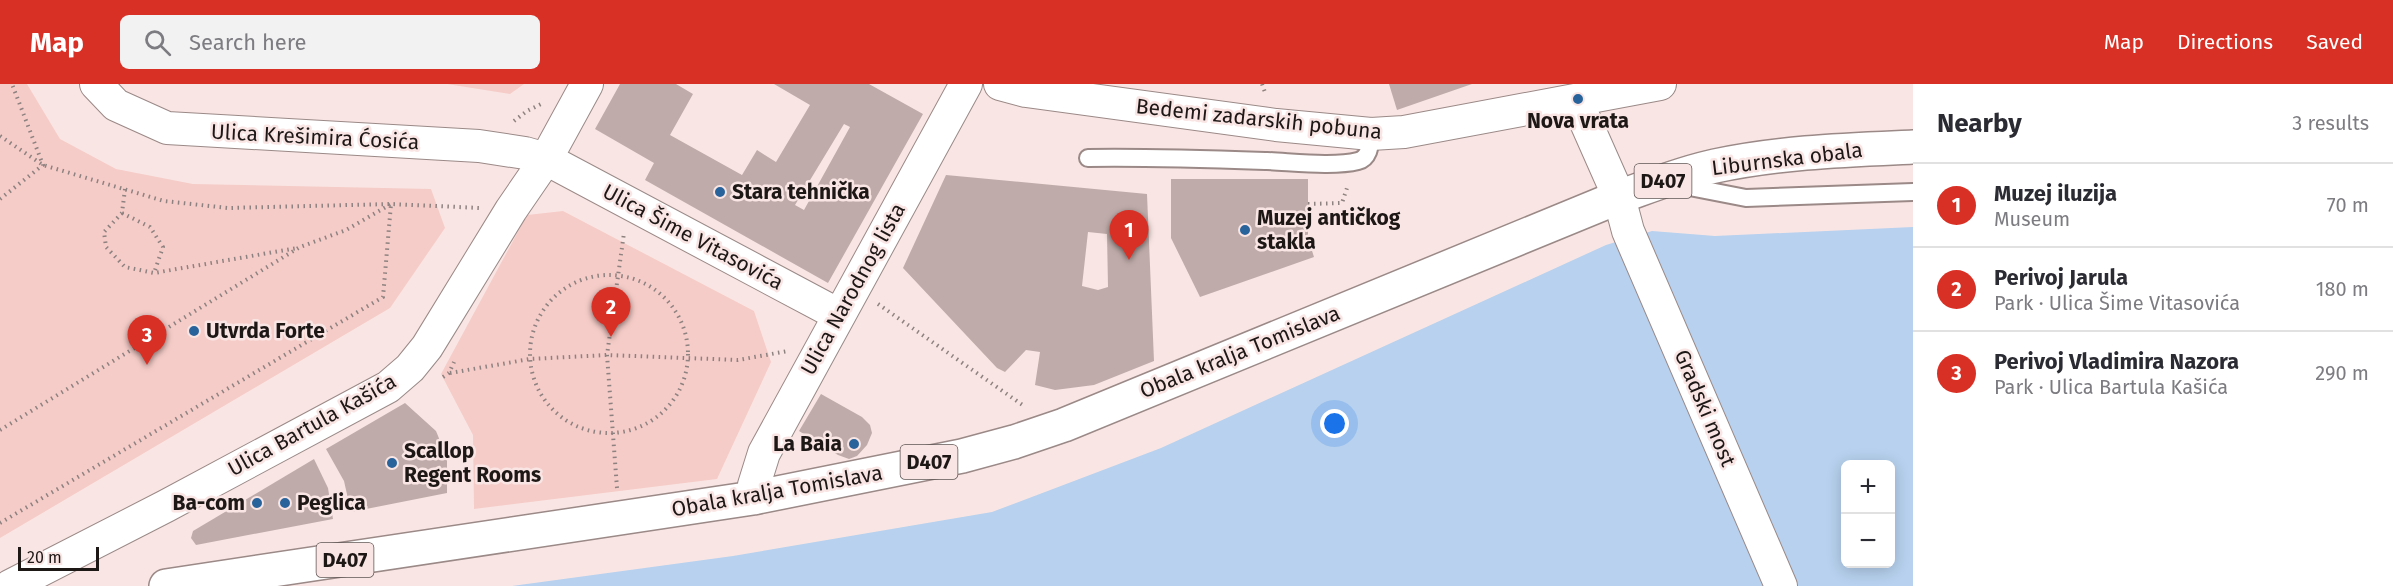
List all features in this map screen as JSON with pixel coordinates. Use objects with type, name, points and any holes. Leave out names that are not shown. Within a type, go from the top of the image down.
[{"type":"main road","name":"Liburnska obala","points":[[1429,275],[1619,197],[1662,181],[1714,166],[1808,153],[1913,147]]},
{"type":"main road","name":"Obala kralja Tomislava","points":[[166,586],[753,498],[962,456],[1064,425],[1429,275]]},
{"type":"street","name":"Ulica Krešimira Ćosića","points":[[96,84],[116,105],[167,128],[479,146],[525,153],[546,159]]},
{"type":"street","name":"Ulica Bartula Kašića","points":[[10,586],[166,506],[388,387],[410,368],[427,347],[511,210],[546,159],[588,84]]},
{"type":"street","name":"Ulica Narodnog lista","points":[[753,498],[754,485],[764,453],[966,84]]},
{"type":"street","name":"Bedemi zadarskih pobuna","points":[[1000,84],[1026,91],[1252,122],[1365,147],[1404,132],[1660,84]]},
{"type":"street","name":"Gradski most","points":[[1574,94],[1619,197],[1628,231],[1780,586]]},
{"type":"street","name":"Ulica Šime Vitasovića","points":[[546,159],[839,315]]},
{"type":"lane","points":[[1088,158],[1164,157],[1323,163],[1365,147]]},
{"type":"lane","points":[[1662,181],[1746,198],[1913,192]]},
{"type":"path","points":[[12,84],[43,165]]},
{"type":"path","points":[[0,136],[43,165],[164,201],[228,207],[391,204],[481,208]]},
{"type":"path","points":[[1308,204],[1342,203],[1351,176],[1365,147]]},
{"type":"path","points":[[0,199],[43,165]]},
{"type":"path","points":[[125,189],[122,213],[104,232],[106,247],[124,267],[154,273],[300,247],[346,230],[391,204]]},
{"type":"path","points":[[476,218],[487,199]]},
{"type":"path","points":[[620,518],[611,434],[607,355],[628,203]]},
{"type":"path","points":[[0,524],[383,297],[391,204]]},
{"type":"path","points":[[122,213],[150,227],[163,247],[154,273]]},
{"type":"path","points":[[0,430],[300,247]]},
{"type":"path","points":[[618,275],[644,282],[659,291],[671,304],[680,318],[686,335],[688,359],[682,385],[663,412],[650,422],[635,429],[611,434],[582,429],[566,420],[552,408],[541,394],[530,358],[531,340],[536,322],[558,293],[573,283],[591,276],[618,275]]},
{"type":"path","points":[[873,300],[1028,409]]},
{"type":"path","points":[[449,373],[530,358],[607,355],[738,360],[794,350]]},
{"type":"shaded area","points":[[0,84],[27,84],[60,139],[116,169],[193,184],[431,189],[445,228],[390,308],[0,538]]},
{"type":"shaded area","points":[[447,84],[524,84],[510,94]]},
{"type":"shaded area","points":[[563,211],[754,311],[771,362],[717,479],[474,509],[473,435],[441,374],[527,215]]},
{"type":"water","points":[[1913,227],[1913,586],[512,586],[733,556],[992,512],[1161,448],[1606,245],[1652,231],[1715,236]]},
{"type":"building","name":"Stara tehnička","points":[[620,84],[676,84],[693,94],[670,135],[742,175],[757,150],[776,162],[810,105],[774,84],[869,84],[923,114],[828,283],[645,180],[654,163],[595,129]],"holes":[[[844,124],[850,127],[804,210],[795,205]]]},
{"type":"building","points":[[1389,84],[1472,84],[1397,110]]},
{"type":"building","points":[[946,175],[1147,194],[1154,361],[1094,385],[1055,390],[1035,385],[1040,352],[1026,350],[1005,372],[997,368],[903,268]],"holes":[[[1088,232],[1107,234],[1108,287],[1098,290],[1082,286]]]},
{"type":"building","points":[[1171,179],[1308,179],[1308,238],[1314,257],[1200,297],[1171,238]]},
{"type":"building","points":[[821,394],[862,417],[870,425],[872,433],[867,445],[857,456],[849,459],[838,455],[799,431]]},
{"type":"building","points":[[405,403],[436,431],[447,458],[447,493],[351,512],[344,481],[326,449]]},
{"type":"building","name":"Peglica","points":[[314,459],[328,488],[333,519],[196,545],[191,538],[193,531]]},
{"type":"place","name":"Nova vrata","points":[[1578,99]]},
{"type":"place","name":"Stara tehnička","points":[[720,192]]},
{"type":"place","name":"Muzej antičkog stakla","points":[[1245,230]]},
{"type":"place","name":"Muzej iluzija","points":[[1129,260]]},
{"type":"place","name":"Utvrda Forte","points":[[194,331]]},
{"type":"place","name":"Perivoj Jarula","points":[[611,337]]},
{"type":"place","name":"Perivoj Vladimira Nazora","points":[[147,365]]},
{"type":"place","name":"La Baia","points":[[854,444]]},
{"type":"place","name":"Scallop Regent Rooms","points":[[392,463]]},
{"type":"place","name":"Ba-com","points":[[257,503]]},
{"type":"place","name":"Peglica","points":[[285,503]]}]
